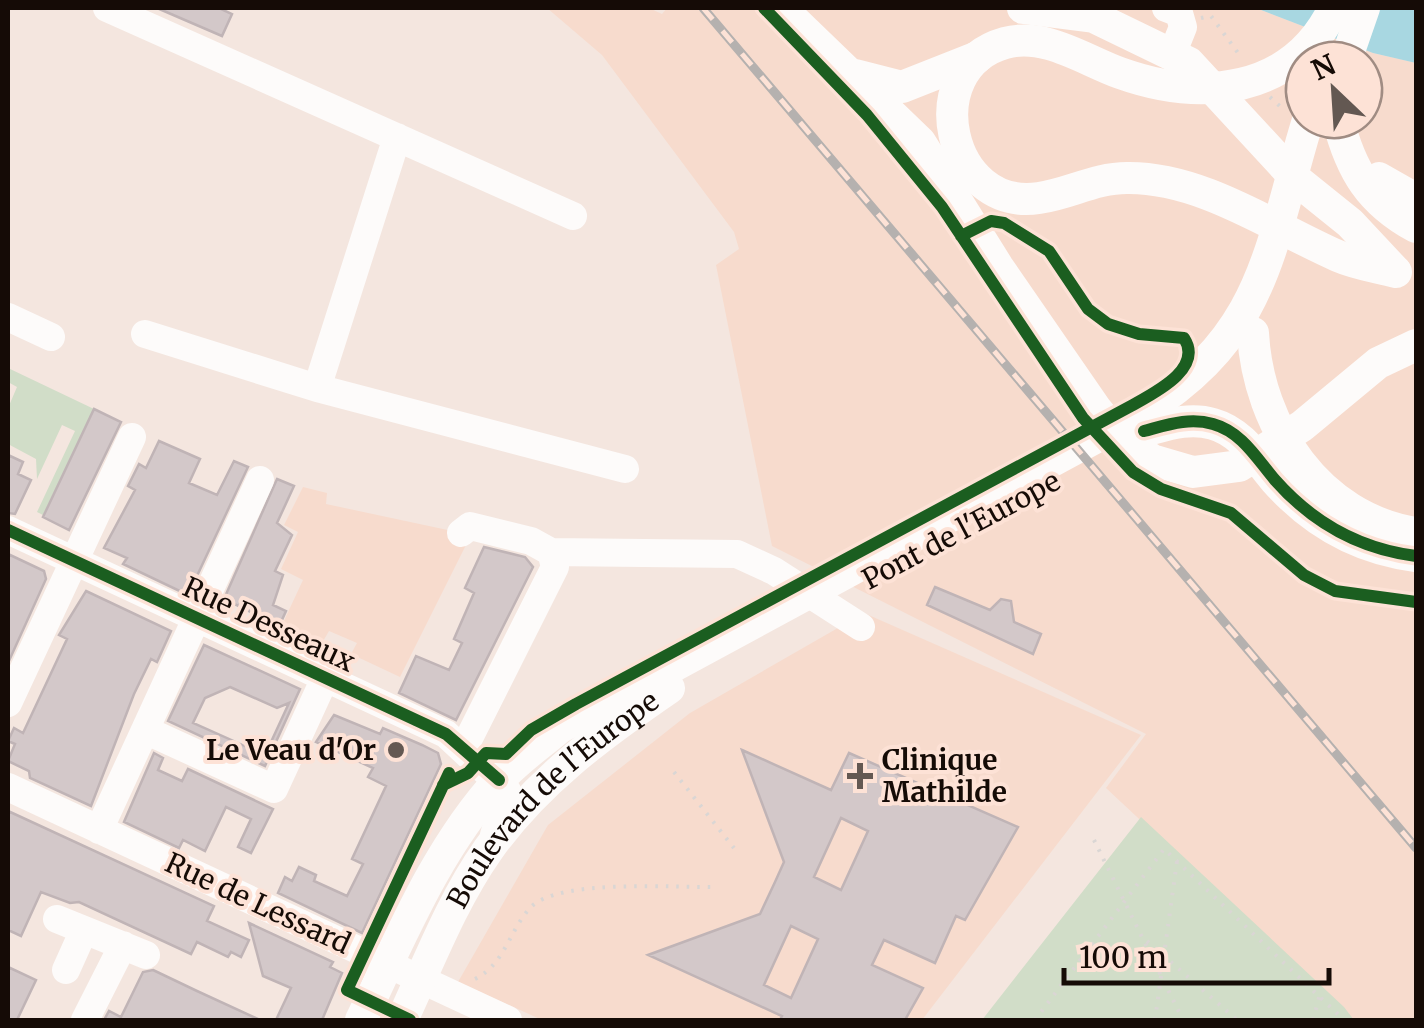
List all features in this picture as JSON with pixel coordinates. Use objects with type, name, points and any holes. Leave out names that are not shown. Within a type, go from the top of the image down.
[{"type":"main road","points":[[780,8],[920,142],[998,268],[1096,410],[1117,435],[1152,460],[1194,472],[1238,466],[1302,426],[1378,363],[1416,346]]},
{"type":"main road","points":[[1028,8],[1094,17],[1172,52],[1205,78],[1299,182],[1410,268]]},
{"type":"main road","points":[[850,73],[902,87],[1006,43],[1036,41],[1123,74],[1194,90],[1248,84],[1286,66],[1313,39],[1334,8]]},
{"type":"main road","points":[[1332,40],[1342,8]]},
{"type":"main road","points":[[1353,40],[1364,8]]},
{"type":"main road","points":[[982,56],[967,70],[955,94],[952,139],[969,170],[994,191],[1033,199],[1097,180],[1153,179],[1214,200],[1342,258],[1410,268]]},
{"type":"main road","points":[[1151,423],[1223,373],[1254,333],[1282,236],[1304,140]]},
{"type":"main road","points":[[1282,236],[1319,140]]},
{"type":"main road","points":[[1345,140],[1357,177],[1373,198],[1416,227]]},
{"type":"main road","points":[[1151,423],[1213,356],[1273,271]]},
{"type":"main road","points":[[1254,333],[1256,362],[1287,472],[1305,510],[1338,532],[1388,552],[1416,556]]},
{"type":"main road","points":[[1151,423],[1202,422],[1226,429],[1349,510],[1416,533]]},
{"type":"main road","name":"Pont de l'Europe","points":[[757,632],[1151,423]]},
{"type":"main road","name":"Boulevard de l'Europe","points":[[360,1020],[430,882],[500,780],[559,728],[757,632]]},
{"type":"main road","name":"Boulevard de l'Europe","points":[[402,1020],[488,850],[540,788],[584,749],[757,632]]},
{"type":"street","points":[[107,8],[573,216]]},
{"type":"street","points":[[1166,8],[1179,13],[1184,27],[1172,52]]},
{"type":"street","points":[[317,388],[398,137]]},
{"type":"street","points":[[1379,176],[1416,197]]},
{"type":"street","points":[[8,317],[51,336]]},
{"type":"street","points":[[145,334],[317,388],[625,469]]},
{"type":"street","points":[[8,702],[132,437]]},
{"type":"street","points":[[99,830],[260,480]]},
{"type":"street","points":[[462,533],[470,526],[531,540],[552,552],[737,554],[774,572],[861,627]]},
{"type":"street","name":"Rue Desseaux","points":[[8,530],[446,734],[500,780]]},
{"type":"street","points":[[464,748],[555,567],[552,552]]},
{"type":"street","points":[[145,730],[274,789],[325,678]]},
{"type":"street","points":[[488,850],[507,803],[507,791],[500,780]]},
{"type":"street","name":"Rue de Lessard","points":[[8,787],[508,1020]]},
{"type":"street","points":[[57,919],[135,950],[86,1020]]},
{"type":"street","points":[[66,970],[84,930]]},
{"type":"path","points":[[674,772],[734,848]]},
{"type":"path","points":[[1094,840],[1183,1020]]},
{"type":"path","points":[[1035,1020],[1164,850],[1344,1020]]},
{"type":"path","points":[[1155,1020],[1176,861]]},
{"type":"path","points":[[468,980],[496,966],[520,920],[538,900],[552,893],[718,886]]},
{"type":"path","points":[[1143,938],[1237,1020]]},
{"type":"path","points":[[1314,1020],[1320,994]]},
{"type":"shaded area","points":[[547,8],[649,8],[662,14],[667,8],[1256,8],[1339,40],[1284,40],[1284,140],[1384,140],[1384,56],[1416,63],[1416,1020],[1354,1020],[1106,788],[1146,734],[772,546],[716,265],[739,249],[734,232],[602,55]]},
{"type":"shaded area","points":[[303,487],[327,493],[326,504],[471,535],[400,677],[351,654],[357,643],[329,631],[322,643],[282,625],[303,580],[281,569],[298,532],[284,525]]},
{"type":"shaded area","name":"Clinique Mathilde","points":[[864,613],[1141,735],[922,1020],[542,1020],[458,982],[548,825],[690,713]]},
{"type":"green space","points":[[8,368],[94,409],[43,515],[37,512],[75,431],[62,425],[37,479],[36,459],[8,444],[8,408],[17,387],[8,382]]},
{"type":"green space","points":[[1141,817],[1344,1007],[1354,1020],[982,1020]]},
{"type":"water","points":[[1256,8],[1416,8],[1416,63],[1384,56],[1384,40],[1339,40]]},
{"type":"building","points":[[157,8],[219,8],[232,14],[222,36]]},
{"type":"building","points":[[94,409],[121,422],[69,530],[43,517]]},
{"type":"building","points":[[159,441],[200,459],[189,483],[217,495],[234,461],[248,467],[188,595],[123,564],[127,558],[104,548],[135,490],[128,486],[139,464],[146,468]]},
{"type":"building","points":[[8,455],[23,462],[18,474],[31,480],[15,514],[8,513]]},
{"type":"building","points":[[277,479],[294,486],[277,523],[292,535],[275,571],[283,575],[273,605],[286,611],[275,635],[250,624],[255,614],[224,599]]},
{"type":"building","points":[[484,547],[525,557],[533,567],[456,720],[399,693],[416,656],[449,670],[462,643],[454,639],[474,593],[465,588]]},
{"type":"building","points":[[8,554],[44,571],[46,579],[8,663]]},
{"type":"building","points":[[935,587],[990,610],[1001,599],[1011,601],[1014,622],[1041,634],[1033,654],[927,605]]},
{"type":"building","points":[[86,591],[171,631],[157,662],[151,659],[134,694],[91,806],[30,778],[29,771],[8,761],[15,744],[8,741],[14,728],[23,733],[67,639],[59,635]]},
{"type":"building","points":[[204,645],[300,689],[265,766],[168,721]],"holes":[[[230,687],[277,708],[289,703],[265,755],[193,723],[205,698]]]},
{"type":"building","points":[[334,715],[380,734],[383,728],[422,745],[438,753],[441,764],[362,933],[278,893],[285,877],[292,881],[299,867],[316,875],[314,881],[347,896],[363,864],[352,859],[386,786],[368,777],[373,768],[316,742]]},
{"type":"building","points":[[742,750],[831,790],[849,753],[1018,827],[965,920],[956,916],[935,963],[884,940],[872,965],[923,988],[905,1020],[780,1020],[782,1016],[648,955],[760,914],[784,862]],"holes":[[[841,818],[868,831],[841,890],[814,877]],[[791,926],[818,939],[791,998],[764,985]]]},
{"type":"building","points":[[154,753],[163,758],[158,770],[182,781],[188,769],[273,809],[251,853],[238,847],[251,819],[226,807],[205,851],[183,840],[179,848],[124,822]]},
{"type":"building","points":[[8,811],[214,906],[207,921],[249,940],[241,957],[231,952],[228,957],[197,942],[191,954],[79,902],[70,903],[41,892],[21,936],[8,930]]},
{"type":"building","points":[[249,923],[333,962],[330,967],[342,973],[322,1020],[276,1020],[291,988],[263,976]]},
{"type":"building","points":[[8,967],[36,980],[17,1020],[8,1020]]},
{"type":"building","points":[[153,970],[260,1020],[104,1020],[109,1011],[121,1017],[143,972]]},
{"type":"railway","points":[[703,8],[1416,848]]},
{"type":"cycle path","points":[[764,8],[867,115],[942,207],[1083,418],[1133,472],[1161,489],[1231,513],[1304,575],[1335,591],[1416,602]]},
{"type":"cycle path","points":[[443,785],[468,773],[486,753],[506,754],[531,730],[576,704],[1131,406],[1182,370],[1188,349],[1184,338],[1139,334],[1108,324],[1088,309],[1049,251],[1004,223],[991,221],[961,236]]},
{"type":"cycle path","points":[[1144,431],[1187,422],[1223,428],[1241,440],[1275,480],[1322,521],[1357,540],[1416,556]]},
{"type":"cycle path","points":[[8,530],[446,734],[499,780]]},
{"type":"cycle path","points":[[410,1020],[347,990],[449,773]]},
{"type":"place","name":"Le Veau d'Or","points":[[396,750]]},
{"type":"place","name":"Clinique Mathilde","points":[[860,776]]}]
